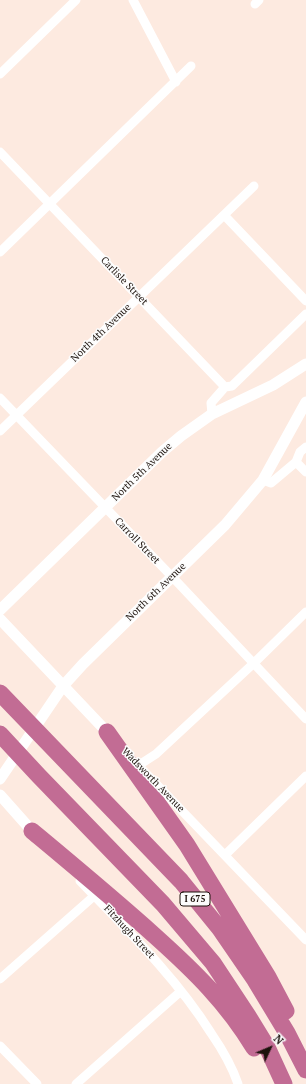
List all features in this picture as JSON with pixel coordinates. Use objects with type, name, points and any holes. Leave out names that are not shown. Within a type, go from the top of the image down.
[{"type":"highway","points":[[0,686],[14,707]]},
{"type":"highway","name":"I 675","points":[[0,693],[181,881],[220,929],[255,980],[287,1032],[306,1070]]},
{"type":"highway","points":[[107,732],[187,845],[268,977],[294,1025],[306,1061]]},
{"type":"highway","name":"I 675","points":[[0,734],[163,904],[213,963],[252,1022],[284,1084]]},
{"type":"highway","points":[[32,831],[129,912],[185,963],[218,997],[247,1035],[276,1084]]},
{"type":"street","points":[[0,74],[76,0]]},
{"type":"street","points":[[133,0],[176,82]]},
{"type":"street","points":[[0,252],[191,66]]},
{"type":"street","name":"Carlisle Street","points":[[0,152],[225,387]]},
{"type":"street","name":"North 4th Avenue","points":[[0,431],[254,186]]},
{"type":"street","points":[[224,215],[306,302]]},
{"type":"street","points":[[212,414],[211,403],[225,387],[232,386],[306,314]]},
{"type":"street","name":"North 5th Avenue","points":[[0,610],[162,452],[181,436],[212,414],[273,386],[306,364]]},
{"type":"street","name":"Carroll Street","points":[[0,398],[172,576],[306,719]]},
{"type":"street","name":"North 6th Avenue","points":[[0,779],[63,686],[83,664],[225,525],[263,480],[306,402]]},
{"type":"street","points":[[263,480],[271,483],[296,462],[300,452],[306,447]]},
{"type":"street","points":[[296,462],[306,472]]},
{"type":"street","points":[[139,765],[156,754],[254,663],[306,612]]},
{"type":"street","name":"Wadsworth Avenue","points":[[0,619],[306,940]]},
{"type":"street","points":[[225,855],[306,776]]},
{"type":"street","name":"Fitzhugh Street","points":[[0,795],[32,831],[166,971],[199,1014],[221,1047],[238,1084]]},
{"type":"street","points":[[0,979],[94,896]]},
{"type":"street","points":[[76,1084],[181,990]]},
{"type":"street","points":[[0,1046],[37,1084]]}]
